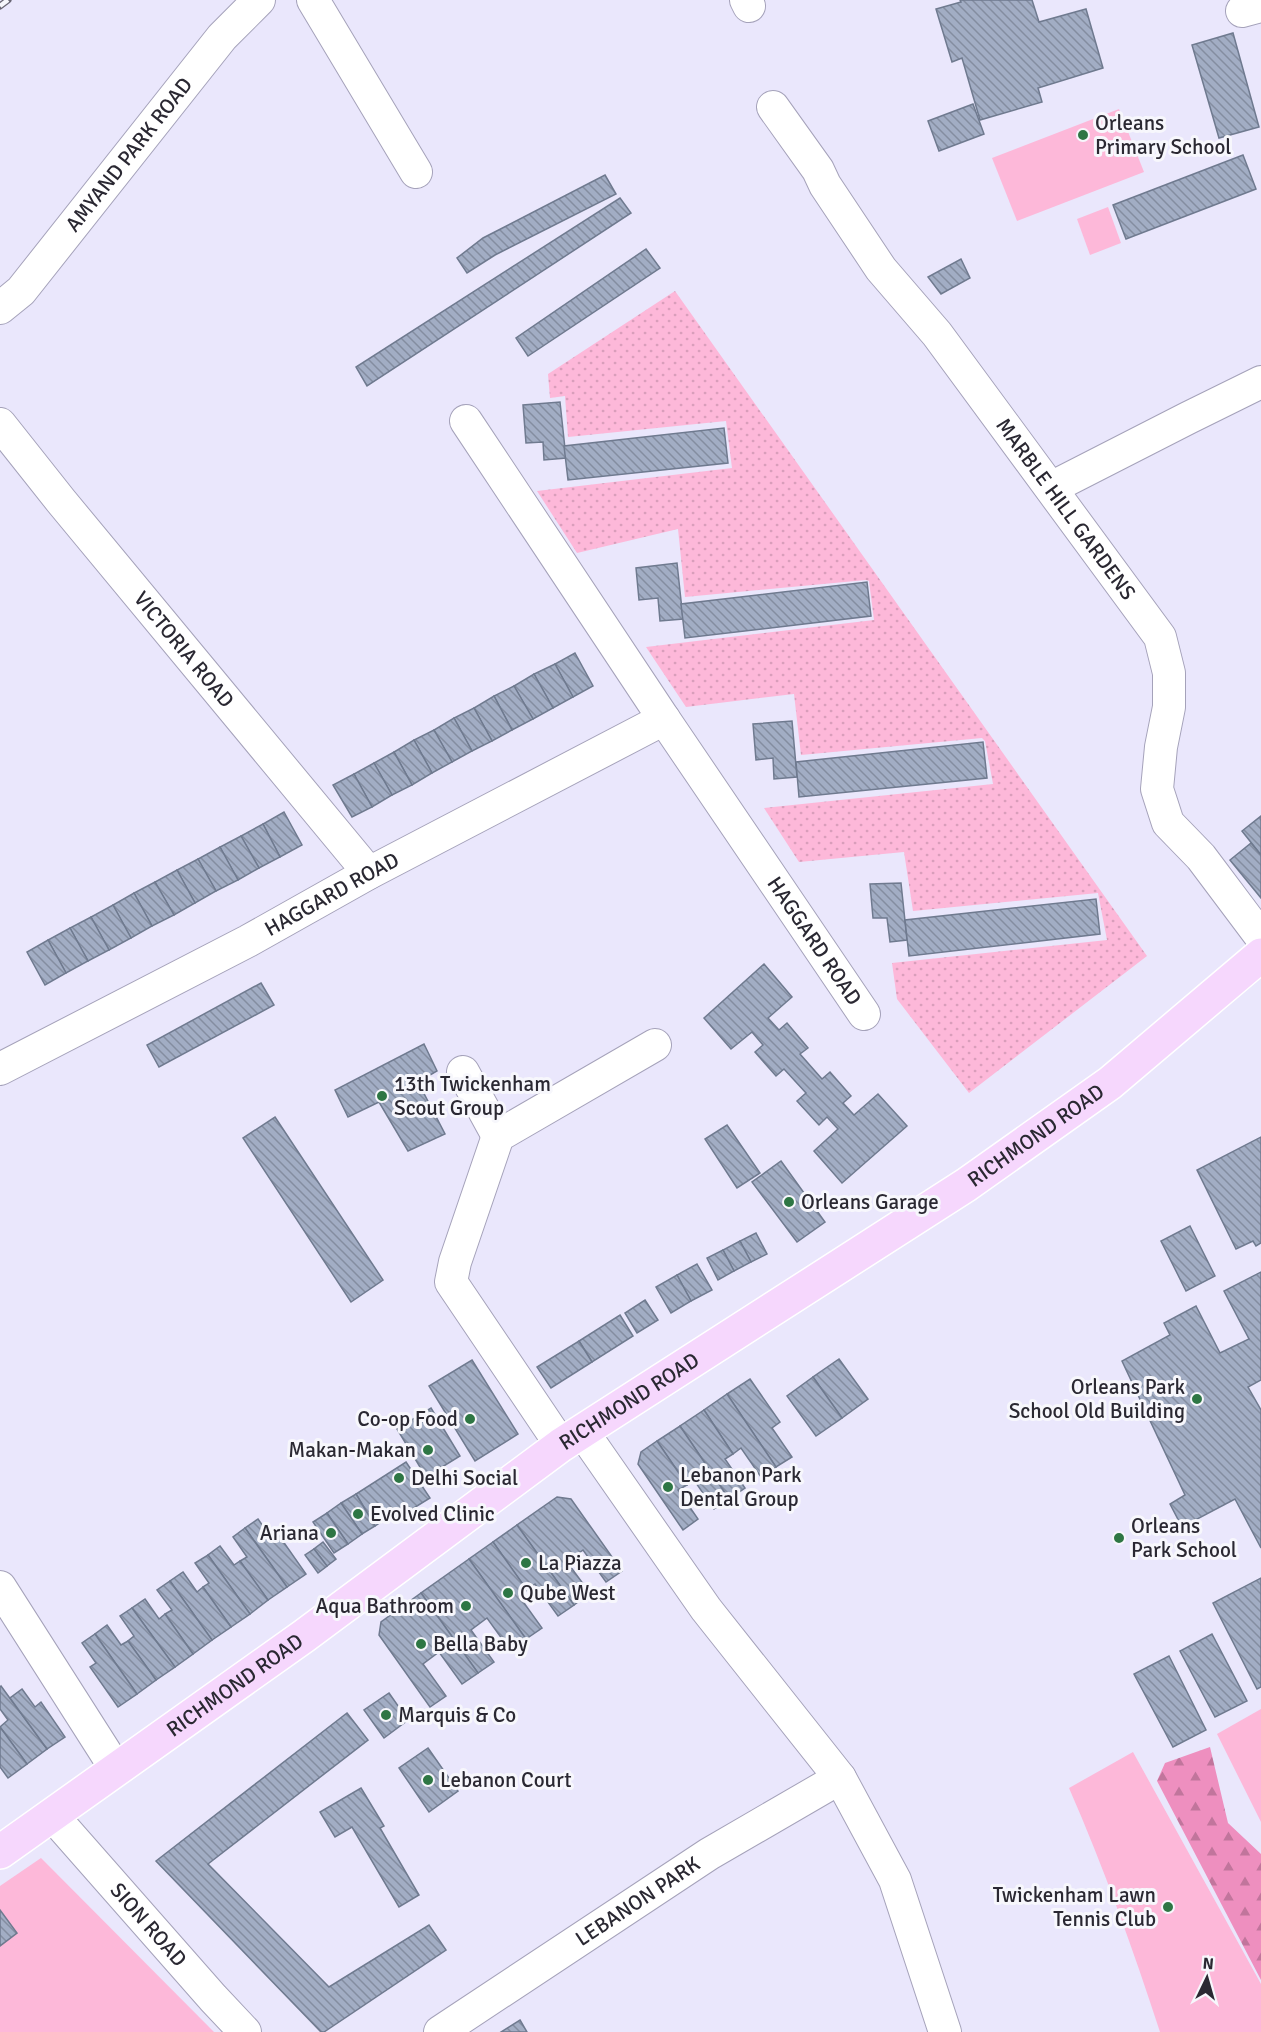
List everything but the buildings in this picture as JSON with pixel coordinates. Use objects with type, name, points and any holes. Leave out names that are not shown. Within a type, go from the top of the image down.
[{"type":"main road","name":"RICHMOND ROAD","points":[[0,1852],[304,1636],[572,1438],[1003,1160],[1110,1083],[1261,955]]},
{"type":"street","name":"AMYAND PARK ROAD","points":[[0,308],[21,291],[222,37],[259,0]]},
{"type":"street","points":[[313,0],[416,172]]},
{"type":"street","name":"MARBLE HILL GARDENS","points":[[773,107],[818,170],[825,185],[881,269],[937,334],[1160,637],[1169,673],[1169,707],[1161,747],[1157,789],[1168,822],[1201,857],[1261,937]]},
{"type":"street","points":[[1051,488],[1261,382]]},
{"type":"street","name":"HAGGARD ROAD","points":[[466,421],[864,1014]]},
{"type":"street","name":"VICTORIA ROAD","points":[[0,424],[369,873]]},
{"type":"street","name":"HAGGARD ROAD","points":[[0,1069],[664,719]]},
{"type":"street","points":[[655,1045],[498,1136],[455,1262],[451,1282],[840,1778],[895,1880],[945,2032]]},
{"type":"street","points":[[463,1072],[498,1136]]},
{"type":"street","points":[[0,1587],[116,1768]]},
{"type":"street","name":"LEBANON PARK","points":[[440,2032],[709,1854],[840,1778]]},
{"type":"street","name":"SION ROAD","points":[[52,1815],[245,2032]]},
{"type":"shaded area","points":[[1119,109],[1144,172],[1017,221],[992,158]]},
{"type":"shaded area","points":[[1108,207],[1121,243],[1090,255],[1077,219]]},
{"type":"shaded area","points":[[675,291],[1147,956],[969,1093],[897,999],[892,963],[1107,940],[1098,893],[913,911],[904,852],[799,862],[764,808],[993,784],[985,741],[982,738],[801,755],[794,694],[686,707],[646,647],[874,620],[869,581],[685,597],[678,529],[577,553],[537,491],[732,468],[726,421],[568,437],[565,396],[550,398],[548,374]]},
{"type":"shaded area","points":[[1261,1709],[1261,1822],[1217,1734]]},
{"type":"shaded area","name":"Twickenham Lawn Tennis Club","points":[[1133,1752],[1261,1984],[1261,2032],[1160,2032],[1118,1909],[1069,1788]]},
{"type":"shaded area","points":[[41,1858],[214,2032],[0,2032],[0,1886]]},
{"type":"green space","points":[[1210,1747],[1228,1823],[1261,1854],[1261,1980],[1157,1781],[1165,1763]]},
{"type":"railway","points":[[0,6],[8,0]]},
{"type":"place","name":"Orleans Primary School","points":[[1083,135]]},
{"type":"place","name":"13th Twickenham Scout Group","points":[[382,1096]]},
{"type":"place","name":"Orleans Garage","points":[[789,1202]]},
{"type":"place","name":"Orleans Park School Old Building","points":[[1197,1399]]},
{"type":"place","name":"Co-op Food","points":[[470,1419]]},
{"type":"place","name":"Makan-Makan","points":[[428,1450]]},
{"type":"place","name":"Delhi Social","points":[[399,1478]]},
{"type":"place","name":"Lebanon Park Dental Group","points":[[668,1487]]},
{"type":"place","name":"Evolved Clinic","points":[[358,1514]]},
{"type":"place","name":"Ariana","points":[[331,1533]]},
{"type":"place","name":"Orleans Park School","points":[[1119,1538]]},
{"type":"place","name":"La Piazza","points":[[526,1563]]},
{"type":"place","name":"Qube West","points":[[508,1593]]},
{"type":"place","name":"Aqua Bathroom","points":[[466,1606]]},
{"type":"place","name":"Bella Baby","points":[[421,1644]]},
{"type":"place","name":"Marquis & Co","points":[[386,1715]]},
{"type":"place","name":"Lebanon Court","points":[[428,1780]]},
{"type":"place","name":"Twickenham Lawn Tennis Club","points":[[1168,1907]]}]
